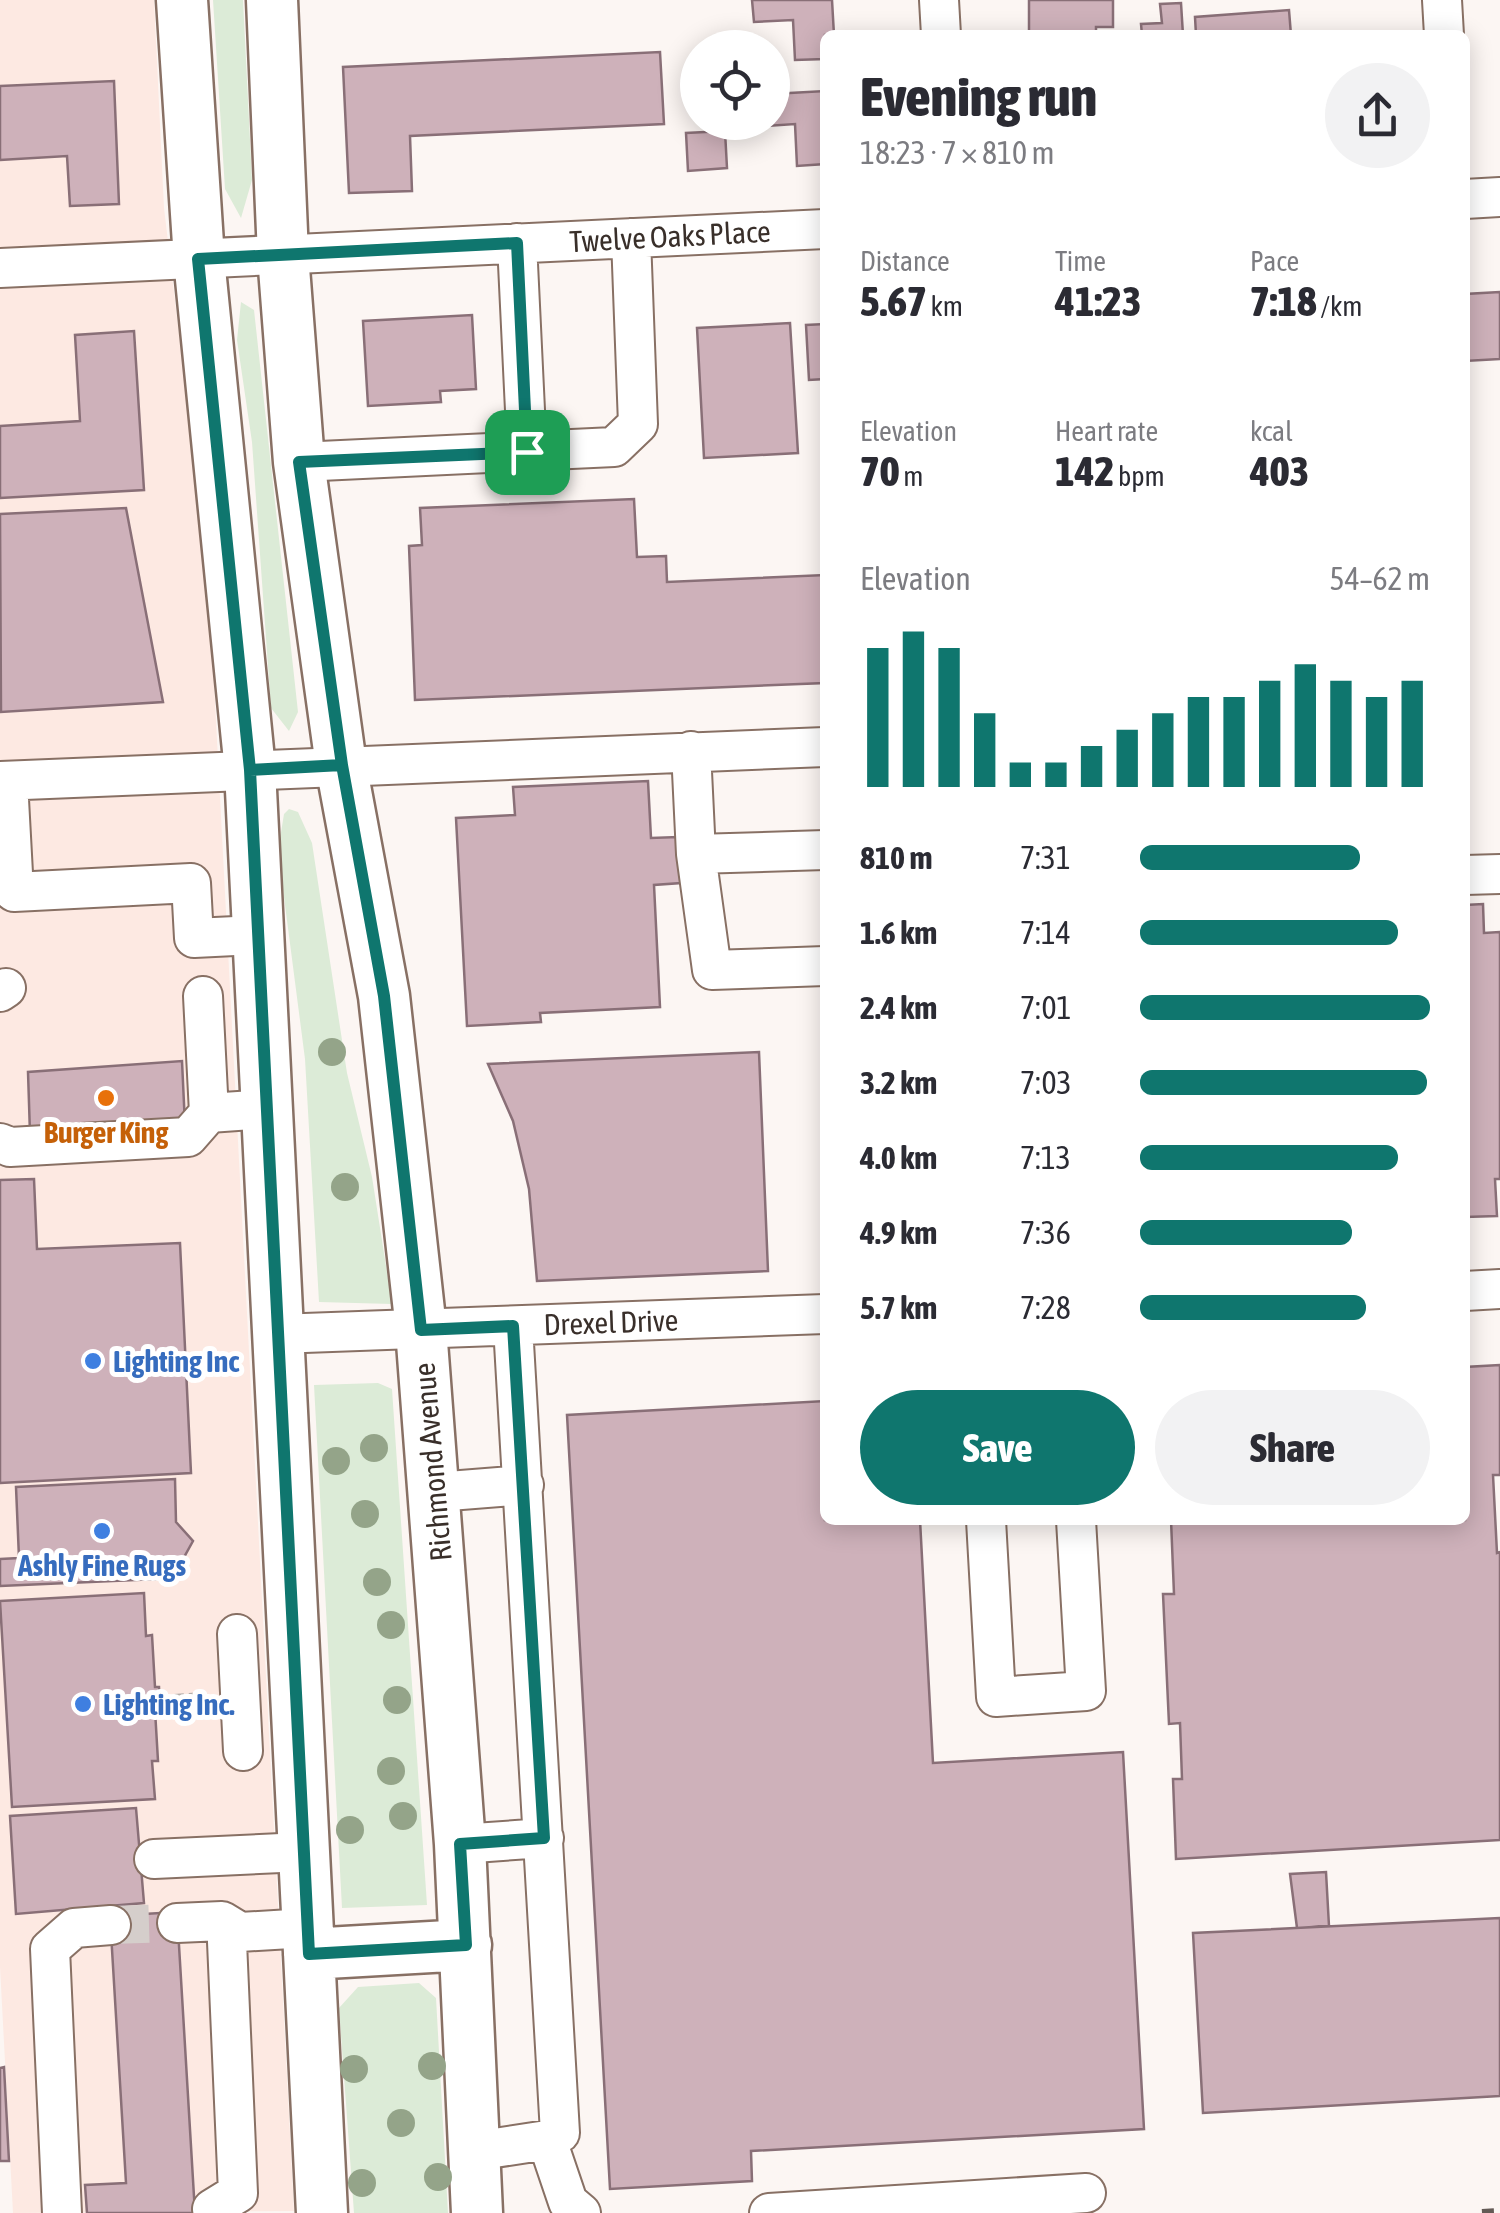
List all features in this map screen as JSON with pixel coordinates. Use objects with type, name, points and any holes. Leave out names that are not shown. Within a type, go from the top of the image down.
[{"type":"main road","points":[[182,0],[198,259],[250,770],[322,2213]]},
{"type":"main road","name":"Richmond Avenue","points":[[272,0],[283,255],[299,462],[342,765],[384,996],[421,1330],[460,1844],[477,2213]]},
{"type":"main road","points":[[308,1941],[466,1945]]},
{"type":"street","points":[[940,0],[941,30]]},
{"type":"street","points":[[1442,0],[1444,30]]},
{"type":"street","points":[[1470,199],[1500,197]]},
{"type":"street","name":"Twelve Oaks Place","points":[[0,268],[820,229]]},
{"type":"street","points":[[299,462],[614,447],[638,424],[631,238]]},
{"type":"street","points":[[517,243],[527,452]]},
{"type":"street","points":[[258,934],[194,938],[191,883],[14,892],[4,781],[820,746]]},
{"type":"street","points":[[691,751],[696,854],[712,970],[820,966]]},
{"type":"street","points":[[696,854],[820,850]]},
{"type":"street","points":[[1470,876],[1500,874]]},
{"type":"street","points":[[0,1143],[10,1147],[188,1137],[209,1113],[203,996]]},
{"type":"street","points":[[209,1113],[266,1109]]},
{"type":"street","points":[[1470,1290],[1500,1289]]},
{"type":"street","name":"Drexel Drive","points":[[277,1334],[820,1314]]},
{"type":"street","points":[[474,2151],[546,2140],[560,2132],[513,1326]]},
{"type":"street","points":[[436,1492],[524,1485]]},
{"type":"street","points":[[986,1525],[996,1696],[1086,1691],[1076,1525]]},
{"type":"street","points":[[237,1634],[243,1751]]},
{"type":"street","points":[[460,1844],[544,1838]]},
{"type":"street","points":[[154,1859],[303,1852]]},
{"type":"street","points":[[177,1923],[222,1921],[240,1932],[308,1941]]},
{"type":"street","points":[[62,2213],[50,1948],[74,1928],[111,1925]]},
{"type":"street","points":[[212,2209],[238,2193],[227,1942],[240,1932]]},
{"type":"street","points":[[546,2140],[568,2202],[581,2213]]},
{"type":"street","points":[[769,2213],[1086,2193]]},
{"type":"shaded area","points":[[0,0],[154,0],[164,208],[209,587],[294,2211],[13,2213],[0,1967]]},
{"type":"green space","points":[[213,0],[243,0],[252,180],[241,218],[225,189]]},
{"type":"green space","points":[[241,302],[254,310],[298,712],[289,731],[271,708],[252,442],[237,340]]},
{"type":"green space","points":[[289,809],[298,812],[312,843],[347,1073],[372,1177],[392,1304],[319,1302],[305,1059],[278,851],[284,814]]},
{"type":"green space","points":[[378,1383],[392,1389],[427,1905],[342,1908],[314,1385]]},
{"type":"green space","points":[[419,1983],[436,1998],[448,2213],[354,2213],[339,2008],[358,1987]]},
{"type":"building","points":[[752,0],[832,0],[834,30],[820,30],[820,59],[795,60],[793,20],[754,22]]},
{"type":"building","points":[[1029,0],[1113,0],[1113,27],[1029,30]]},
{"type":"building","points":[[1181,3],[1183,30],[1142,30],[1141,24],[1162,23],[1160,4]]},
{"type":"building","points":[[1289,10],[1291,30],[1196,30],[1195,17]]},
{"type":"building","points":[[660,52],[664,124],[410,136],[412,191],[349,193],[343,67]]},
{"type":"building","points":[[114,81],[119,204],[70,206],[67,156],[0,160],[0,86]]},
{"type":"building","points":[[820,91],[820,164],[797,166],[795,124],[790,124],[790,93]]},
{"type":"building","points":[[686,140],[725,140],[727,168],[688,171]]},
{"type":"building","points":[[1500,292],[1500,359],[1470,361],[1470,294]]},
{"type":"building","points":[[472,315],[476,389],[440,391],[441,402],[368,406],[363,321]]},
{"type":"building","points":[[790,323],[798,453],[704,458],[697,328]]},
{"type":"building","points":[[820,324],[820,379],[809,380],[806,325]]},
{"type":"building","points":[[134,331],[144,490],[0,498],[0,426],[80,421],[75,335]]},
{"type":"building","points":[[634,499],[637,557],[666,556],[667,582],[820,575],[820,683],[415,700],[409,546],[422,545],[420,508]]},
{"type":"building","points":[[126,508],[163,702],[1,712],[0,514]]},
{"type":"building","points":[[648,781],[651,838],[678,837],[681,883],[654,885],[660,1007],[540,1013],[541,1022],[467,1026],[456,818],[515,815],[513,787]]},
{"type":"building","points":[[1483,904],[1484,933],[1500,932],[1497,1216],[1470,1217],[1470,905]]},
{"type":"building","points":[[759,1052],[768,1271],[537,1281],[529,1189],[513,1121],[488,1064]]},
{"type":"building","name":"Burger King","points":[[182,1061],[185,1125],[30,1134],[28,1072]]},
{"type":"building","name":"Lighting Inc","points":[[34,1179],[37,1249],[180,1243],[191,1473],[0,1483],[0,1180]]},
{"type":"building","points":[[1500,1365],[1500,1475],[1493,1475],[1497,1553],[1500,1552],[1500,1840],[1176,1859],[1173,1779],[1182,1779],[1180,1723],[1169,1724],[1163,1594],[1174,1594],[1171,1525],[1470,1525],[1470,1367]]},
{"type":"building","points":[[820,1401],[820,1525],[920,1525],[933,1763],[1123,1752],[1144,2129],[751,2151],[752,2181],[610,2189],[567,1415]]},
{"type":"building","name":"Ashly Fine Rugs","points":[[175,1479],[176,1522],[193,1541],[182,1561],[180,1578],[0,1586],[0,1559],[19,1558],[16,1487]]},
{"type":"building","name":"Lighting Inc.","points":[[144,1593],[146,1636],[152,1635],[155,1687],[159,1687],[160,1710],[155,1710],[158,1761],[152,1761],[155,1799],[12,1807],[0,1601]]},
{"type":"building","points":[[136,1808],[144,1903],[16,1914],[10,1816]]},
{"type":"building","points":[[1326,1872],[1329,1926],[1297,1928],[1290,1874]]},
{"type":"building","points":[[177,1912],[195,2213],[87,2213],[85,2185],[126,2183],[110,1916]]},
{"type":"building","points":[[1500,1918],[1500,2096],[1203,2113],[1193,1933]]},
{"type":"building","points":[[4,2067],[9,2161],[0,2161],[0,2068]]},
{"type":"tunnel","points":[[111,1925],[177,1923]]},
{"type":"railway","points":[[1482,2213],[1500,2212]]},
{"type":"place","name":"Burger King","points":[[106,1098]]},
{"type":"place","name":"Lighting Inc","points":[[93,1361]]},
{"type":"place","name":"Ashly Fine Rugs","points":[[102,1531]]},
{"type":"place","name":"Lighting Inc.","points":[[83,1704]]},
{"type":"route","points":[[527,452],[299,462],[342,765],[250,770],[309,1954],[466,1945],[460,1844],[544,1838],[524,1485],[513,1326],[421,1330],[384,996],[342,765],[250,770],[198,259],[517,243],[527,452]]}]
